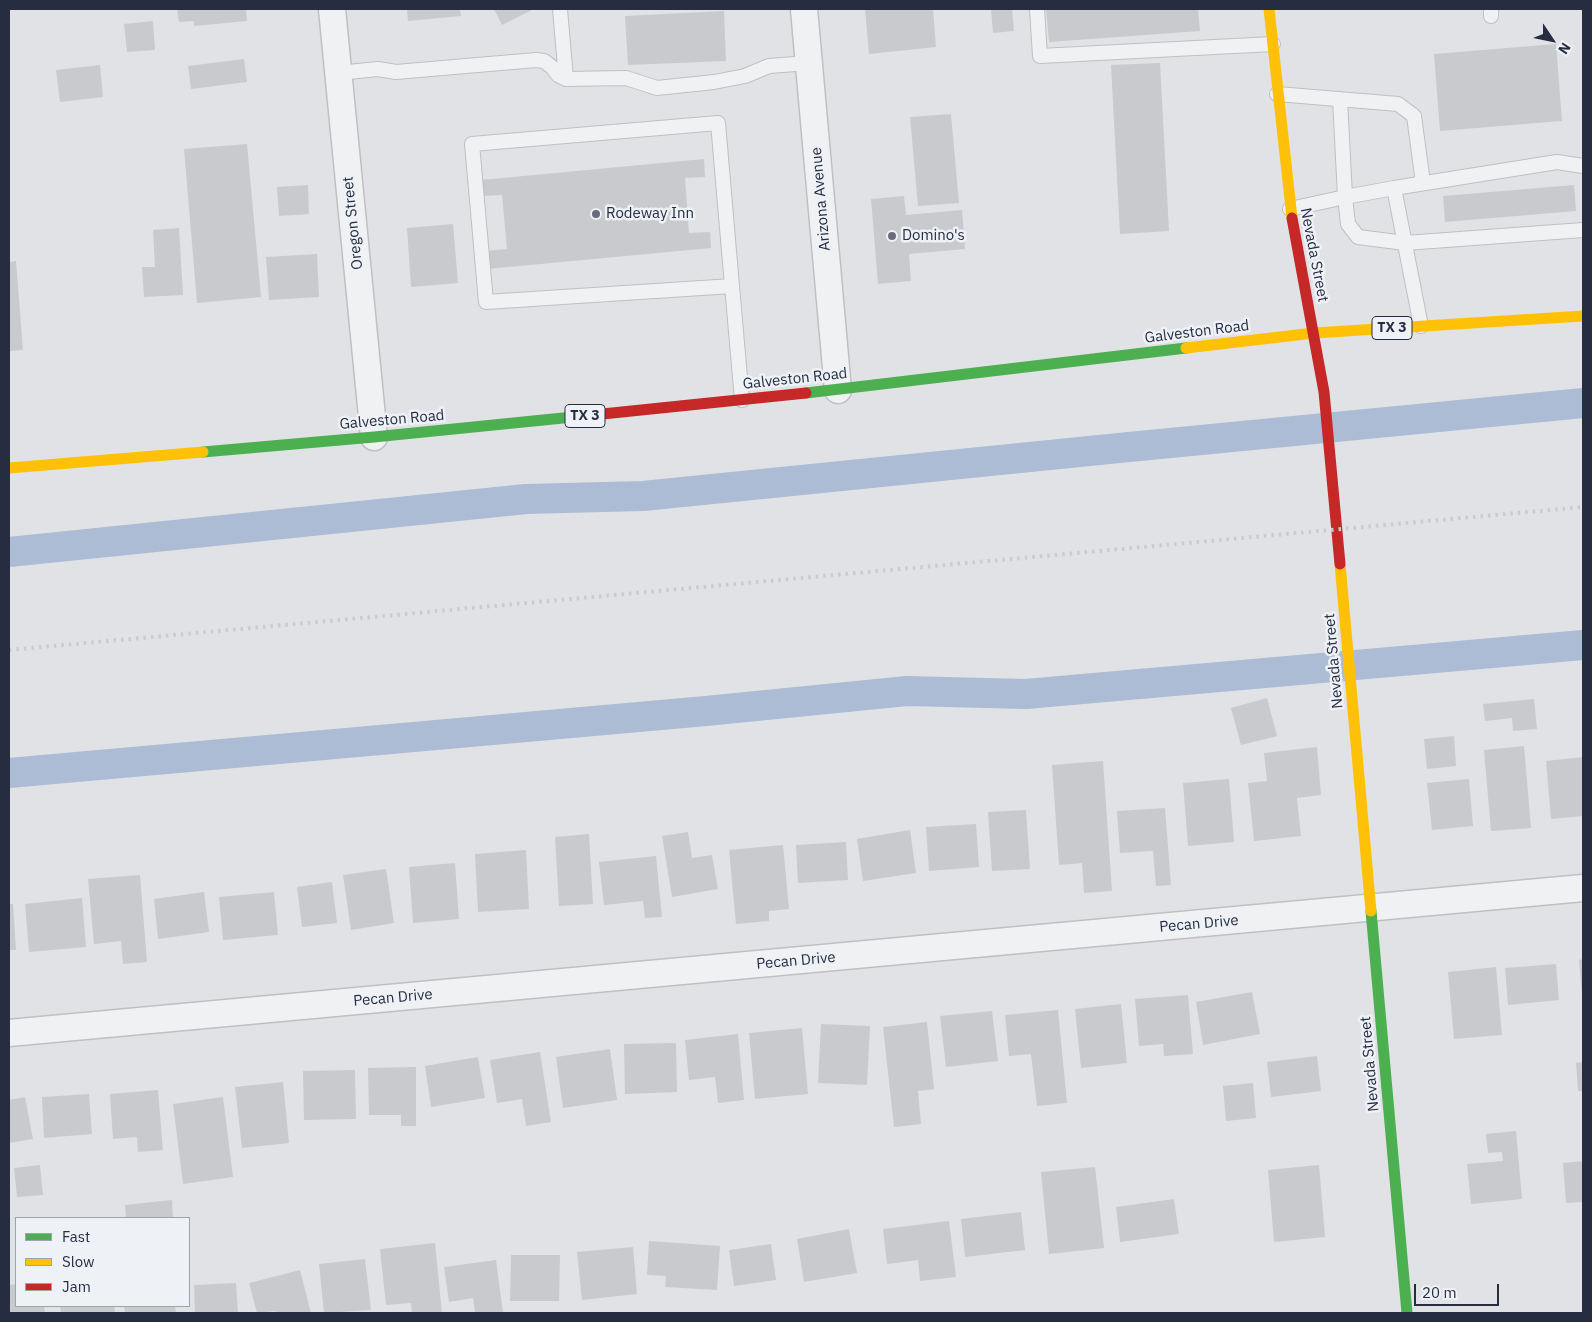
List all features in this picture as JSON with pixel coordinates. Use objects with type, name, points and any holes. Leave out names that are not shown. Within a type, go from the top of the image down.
[{"type":"main road","name":"Nevada Street","points":[[1269,9],[1290,209],[1324,392],[1331,458],[1407,1313]]},
{"type":"main road","name":"Galveston Road","points":[[9,468],[374,438],[838,390],[1314,332],[1583,316]]},
{"type":"street","name":"Oregon Street","points":[[332,9],[374,438]]},
{"type":"street","name":"Arizona Avenue","points":[[804,9],[838,390]]},
{"type":"street","name":"Pecan Drive","points":[[9,1033],[1583,888]]},
{"type":"lane","points":[[560,9],[566,79]]},
{"type":"lane","points":[[1037,9],[1040,56],[1272,44]]},
{"type":"lane","points":[[338,73],[378,68],[396,72],[536,60],[544,61],[552,67],[558,76],[566,79],[626,78],[657,88],[714,82],[745,76],[769,66],[809,63]]},
{"type":"lane","points":[[1277,94],[1398,104],[1414,116],[1423,183]]},
{"type":"lane","points":[[1340,99],[1348,224],[1358,237],[1404,243],[1583,230]]},
{"type":"lane","points":[[732,286],[486,302],[472,144],[718,124],[742,400]]},
{"type":"lane","points":[[1290,209],[1394,188],[1556,162],[1583,166]]},
{"type":"lane","points":[[1394,188],[1421,326]]},
{"type":"building","points":[[177,9],[246,9],[247,21],[194,26],[194,21],[179,22]]},
{"type":"building","points":[[407,9],[460,9],[461,16],[408,21]]},
{"type":"building","points":[[494,9],[531,9],[532,10],[502,25]]},
{"type":"building","points":[[865,9],[933,9],[936,47],[869,54]]},
{"type":"building","points":[[991,9],[1012,9],[1014,31],[993,33]]},
{"type":"building","points":[[1046,9],[1198,9],[1200,31],[1049,42]]},
{"type":"building","points":[[724,11],[726,61],[628,65],[625,16]]},
{"type":"building","points":[[153,21],[155,50],[127,52],[124,24]]},
{"type":"building","points":[[1556,44],[1562,121],[1440,131],[1434,54]]},
{"type":"building","points":[[244,59],[247,82],[191,89],[188,66]]},
{"type":"building","points":[[1160,63],[1169,231],[1120,234],[1111,65]]},
{"type":"building","points":[[100,65],[103,97],[60,102],[56,70]]},
{"type":"building","points":[[951,114],[959,203],[918,206],[910,117]]},
{"type":"building","points":[[247,144],[261,297],[197,303],[184,149]]},
{"type":"building","name":"Rodeway Inn","points":[[704,159],[705,177],[685,178],[689,233],[710,232],[711,248],[487,269],[486,251],[507,249],[502,195],[482,196],[481,180]]},
{"type":"building","points":[[308,185],[309,214],[279,216],[277,187]]},
{"type":"building","points":[[1574,185],[1576,211],[1445,222],[1443,196]]},
{"type":"building","points":[[904,196],[906,215],[962,210],[965,249],[909,254],[911,281],[878,284],[871,199]]},
{"type":"building","points":[[453,224],[458,283],[411,287],[407,228]]},
{"type":"building","points":[[179,228],[183,295],[144,297],[142,267],[155,267],[153,230]]},
{"type":"building","points":[[317,254],[319,297],[269,300],[266,257]]},
{"type":"building","points":[[16,261],[23,350],[9,351],[9,262]]},
{"type":"building","points":[[1267,698],[1277,736],[1241,745],[1231,708]]},
{"type":"building","points":[[1534,699],[1537,729],[1513,731],[1512,718],[1485,721],[1483,704]]},
{"type":"building","points":[[1454,736],[1456,766],[1427,769],[1424,739]]},
{"type":"building","points":[[1524,746],[1531,828],[1491,831],[1484,750]]},
{"type":"building","points":[[1317,747],[1321,795],[1297,798],[1301,836],[1254,841],[1248,783],[1267,781],[1264,753]]},
{"type":"building","points":[[1583,757],[1583,816],[1551,819],[1546,761]]},
{"type":"building","points":[[1103,761],[1112,891],[1084,893],[1082,863],[1059,865],[1052,765]]},
{"type":"building","points":[[1229,779],[1234,842],[1188,846],[1183,783]]},
{"type":"building","points":[[1469,779],[1473,826],[1432,830],[1427,783]]},
{"type":"building","points":[[1165,808],[1171,885],[1156,886],[1153,851],[1120,853],[1117,811]]},
{"type":"building","points":[[1026,810],[1030,869],[992,871],[988,812]]},
{"type":"building","points":[[976,824],[979,867],[929,871],[926,827]]},
{"type":"building","points":[[910,830],[916,873],[863,881],[857,839]]},
{"type":"building","points":[[688,832],[692,858],[712,855],[718,889],[672,897],[662,836]]},
{"type":"building","points":[[589,834],[593,904],[559,906],[555,837]]},
{"type":"building","points":[[846,842],[848,880],[798,883],[796,845]]},
{"type":"building","points":[[783,845],[789,909],[769,911],[769,921],[736,924],[729,850]]},
{"type":"building","points":[[526,850],[529,909],[478,912],[475,854]]},
{"type":"building","points":[[656,856],[662,917],[645,918],[643,901],[604,905],[599,862]]},
{"type":"building","points":[[455,863],[459,919],[413,923],[409,867]]},
{"type":"building","points":[[386,869],[394,923],[351,930],[343,875]]},
{"type":"building","points":[[140,875],[147,962],[123,964],[121,941],[94,944],[88,879]]},
{"type":"building","points":[[332,882],[337,923],[302,927],[297,887]]},
{"type":"building","points":[[204,892],[209,932],[158,939],[154,899]]},
{"type":"building","points":[[274,892],[278,935],[223,940],[219,897]]},
{"type":"building","points":[[82,898],[86,947],[29,952],[25,904]]},
{"type":"building","points":[[9,904],[13,904],[16,950],[9,950]]},
{"type":"building","points":[[1583,959],[1583,995],[1582,995],[1579,960]]},
{"type":"building","points":[[1556,964],[1559,1000],[1508,1005],[1505,968]]},
{"type":"building","points":[[1496,967],[1502,1035],[1454,1039],[1448,972]]},
{"type":"building","points":[[1252,992],[1260,1034],[1203,1045],[1196,1002]]},
{"type":"building","points":[[1188,995],[1193,1054],[1164,1056],[1163,1044],[1139,1046],[1135,999]]},
{"type":"building","points":[[1121,1004],[1127,1063],[1081,1068],[1075,1009]]},
{"type":"building","points":[[1058,1010],[1067,1103],[1037,1106],[1031,1054],[1009,1056],[1005,1015]]},
{"type":"building","points":[[992,1011],[998,1061],[946,1067],[940,1016]]},
{"type":"building","points":[[927,1022],[934,1089],[918,1091],[921,1124],[894,1127],[883,1027]]},
{"type":"building","points":[[821,1024],[870,1026],[867,1085],[818,1083]]},
{"type":"building","points":[[802,1028],[808,1094],[755,1099],[749,1033]]},
{"type":"building","points":[[738,1034],[744,1100],[718,1103],[715,1077],[689,1080],[685,1040]]},
{"type":"building","points":[[676,1043],[677,1092],[625,1094],[624,1044]]},
{"type":"building","points":[[610,1049],[617,1100],[563,1108],[556,1057]]},
{"type":"building","points":[[540,1052],[551,1122],[526,1126],[522,1099],[497,1103],[490,1060]]},
{"type":"building","points":[[1317,1056],[1321,1091],[1271,1097],[1267,1062]]},
{"type":"building","points":[[478,1057],[485,1098],[431,1107],[425,1066]]},
{"type":"building","points":[[1583,1062],[1583,1091],[1578,1091],[1576,1063]]},
{"type":"building","points":[[416,1067],[416,1126],[401,1126],[401,1115],[369,1115],[368,1068]]},
{"type":"building","points":[[355,1070],[356,1119],[304,1120],[303,1071]]},
{"type":"building","points":[[283,1082],[289,1143],[242,1148],[235,1087]]},
{"type":"building","points":[[1253,1083],[1256,1118],[1226,1121],[1223,1086]]},
{"type":"building","points":[[158,1090],[163,1150],[138,1152],[137,1137],[113,1139],[110,1094]]},
{"type":"building","points":[[89,1094],[92,1134],[44,1138],[42,1097]]},
{"type":"building","points":[[25,1097],[33,1139],[9,1143],[9,1100]]},
{"type":"building","points":[[223,1097],[233,1177],[183,1184],[173,1104]]},
{"type":"building","points":[[1516,1131],[1522,1199],[1471,1204],[1467,1164],[1503,1161],[1502,1152],[1488,1153],[1486,1134]]},
{"type":"building","points":[[1583,1161],[1583,1202],[1566,1203],[1563,1163]]},
{"type":"building","points":[[40,1165],[43,1195],[17,1197],[14,1168]]},
{"type":"building","points":[[1319,1165],[1325,1237],[1274,1242],[1268,1170]]},
{"type":"building","points":[[1095,1167],[1104,1248],[1049,1254],[1041,1172]]},
{"type":"building","points":[[1174,1199],[1179,1234],[1120,1242],[1116,1207]]},
{"type":"building","points":[[172,1200],[173,1217],[126,1217],[125,1205]]},
{"type":"building","points":[[1021,1212],[1025,1250],[965,1257],[961,1219]]},
{"type":"building","points":[[949,1221],[956,1277],[920,1281],[918,1260],[887,1264],[883,1229]]},
{"type":"building","points":[[849,1229],[857,1273],[804,1282],[797,1239]]},
{"type":"building","points":[[649,1241],[720,1246],[717,1290],[665,1287],[666,1276],[647,1275]]},
{"type":"building","points":[[435,1243],[442,1313],[412,1313],[411,1303],[386,1305],[380,1249]]},
{"type":"building","points":[[771,1244],[776,1280],[734,1286],[729,1250]]},
{"type":"building","points":[[633,1247],[637,1294],[582,1300],[577,1252]]},
{"type":"building","points":[[511,1255],[560,1255],[559,1301],[510,1301]]},
{"type":"building","points":[[365,1259],[371,1310],[324,1313],[319,1264]]},
{"type":"building","points":[[496,1260],[503,1313],[475,1313],[473,1298],[449,1302],[444,1267]]},
{"type":"building","points":[[300,1270],[311,1313],[276,1313],[275,1311],[257,1313],[249,1283]]},
{"type":"building","points":[[236,1283],[238,1313],[195,1313],[194,1285]]},
{"type":"building","points":[[15,1284],[15,1307],[44,1307],[45,1313],[9,1313],[9,1285]]},
{"type":"building","points":[[60,1307],[114,1307],[115,1313],[61,1313]]},
{"type":"building","points":[[124,1307],[175,1307],[176,1313],[125,1313]]},
{"type":"waterway","points":[[9,552],[526,499],[643,496],[1583,403]]},
{"type":"waterway","points":[[9,773],[706,711],[907,691],[1026,694],[1583,645]]},
{"type":"railway","points":[[9,650],[1583,507]]},
{"type":"traffic: fast","points":[[806,393],[1186,348]]},
{"type":"traffic: fast","points":[[203,452],[583,416]]},
{"type":"traffic: fast","points":[[1371,911],[1407,1313]]},
{"type":"traffic: slow","points":[[1269,9],[1292,218]]},
{"type":"traffic: slow","points":[[1186,348],[1314,333],[1583,316]]},
{"type":"traffic: slow","points":[[9,468],[203,452]]},
{"type":"traffic: slow","points":[[1340,564],[1371,911]]},
{"type":"traffic: jam","points":[[1292,218],[1324,392],[1340,564]]},
{"type":"traffic: jam","points":[[583,416],[806,393]]},
{"type":"place","name":"Rodeway Inn","points":[[596,214]]},
{"type":"place","name":"Domino's","points":[[892,236]]}]
